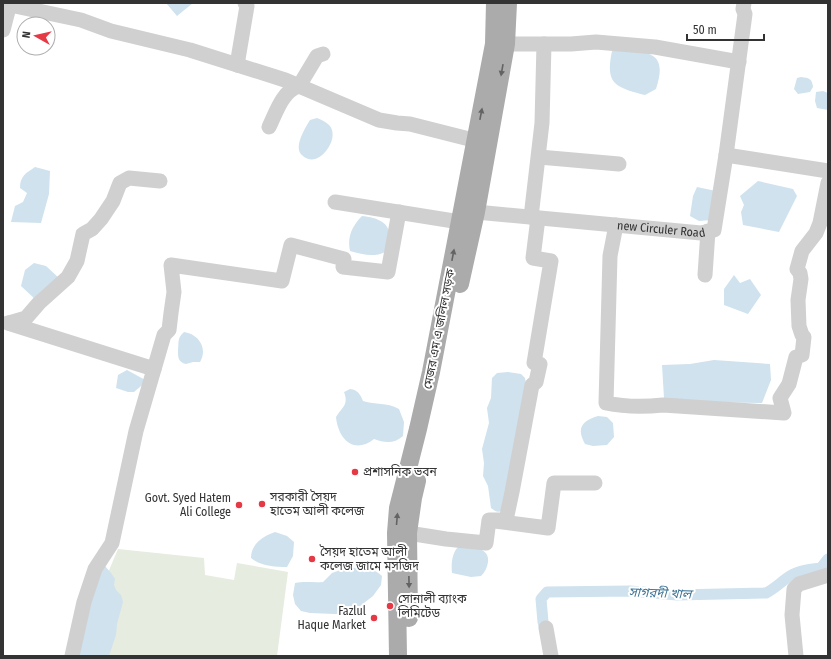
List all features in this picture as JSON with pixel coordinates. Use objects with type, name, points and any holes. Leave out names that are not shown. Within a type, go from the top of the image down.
[{"type":"main road","name":"মেজর এম এ জলিল সড়ক","points":[[410,656],[408,533],[413,498],[476,212],[482,142],[494,44],[495,3]]},
{"type":"main road","name":"মেজর এম এ জলিল সড়ক","points":[[398,656],[396,533],[398,508],[418,429],[460,222],[482,142],[506,44],[508,3]]},
{"type":"street","points":[[237,65],[247,6],[245,3]]},
{"type":"street","points":[[744,3],[743,9],[746,14],[726,155],[828,170]]},
{"type":"street","points":[[3,30],[10,4],[81,20],[111,31],[190,50],[285,80],[379,120],[410,124],[482,142]]},
{"type":"street","points":[[506,44],[571,44],[596,42],[655,46],[739,62]]},
{"type":"street","points":[[488,520],[506,520],[532,385],[536,382],[540,364],[534,363],[551,261],[533,258],[542,123],[544,44]]},
{"type":"street","points":[[269,127],[283,98],[291,88],[299,86],[317,56],[323,54]]},
{"type":"street","name":"new Circuler Road","points":[[476,212],[701,233],[714,230],[726,155]]},
{"type":"street","points":[[539,157],[619,164]]},
{"type":"street","points":[[6,322],[26,318],[39,303],[68,276],[77,261],[83,234],[92,230],[101,219],[112,201],[120,182],[129,178],[160,181]]},
{"type":"street","points":[[616,225],[610,256],[606,403],[619,406],[646,407],[663,405],[784,413],[780,398],[789,384],[796,357],[802,355],[804,340],[799,326],[798,300],[801,279],[800,273],[797,269],[802,251],[816,233],[820,223],[828,183]]},
{"type":"street","points":[[335,202],[460,222]]},
{"type":"street","points":[[72,656],[84,602],[95,569],[112,543],[136,431],[164,335],[169,330],[174,292],[171,265],[282,281],[291,245],[344,259],[343,266],[388,272],[399,212]]},
{"type":"street","points":[[706,275],[708,231]]},
{"type":"street","points":[[6,322],[154,369]]},
{"type":"street","points":[[488,520],[548,528],[554,483],[595,483]]},
{"type":"street","points":[[408,533],[486,543],[488,520]]},
{"type":"street","points":[[796,656],[792,615],[794,589],[799,584],[828,575]]},
{"type":"street","points":[[546,628],[551,656]]},
{"type":"shaded area","points":[[118,549],[204,558],[205,575],[234,580],[237,563],[288,572],[277,656],[76,656],[99,594]]},
{"type":"water","points":[[166,3],[193,3],[177,16]]},
{"type":"water","points":[[620,48],[640,51],[654,56],[658,61],[660,68],[656,89],[645,95],[626,89],[615,82],[611,77],[610,62],[612,51]]},
{"type":"water","points":[[797,78],[808,78],[812,82],[813,87],[810,92],[798,94],[794,89]]},
{"type":"water","points":[[823,91],[828,93],[828,110],[817,108],[815,101],[816,92]]},
{"type":"water","points":[[317,118],[330,126],[333,135],[330,146],[323,154],[315,159],[309,159],[300,153],[300,138],[310,120]]},
{"type":"water","points":[[35,167],[50,171],[49,194],[41,223],[11,222],[15,206],[23,202],[27,193],[20,188],[21,180],[26,173]]},
{"type":"water","points":[[758,181],[793,189],[797,196],[779,232],[743,225],[741,212],[744,205],[740,196]]},
{"type":"water","points":[[697,187],[716,191],[712,220],[699,221],[690,216],[693,196]]},
{"type":"water","points":[[362,216],[376,219],[387,226],[389,235],[385,252],[372,255],[350,251],[349,241],[351,232],[355,224]]},
{"type":"water","points":[[34,263],[46,266],[60,279],[36,300],[21,286],[25,270]]},
{"type":"water","points":[[734,275],[740,283],[750,279],[761,295],[748,314],[724,305],[724,289]]},
{"type":"water","points":[[184,332],[194,336],[201,343],[203,352],[200,362],[186,364],[181,362],[179,359],[179,340],[180,336]]},
{"type":"water","points":[[714,360],[770,364],[771,380],[762,403],[693,402],[664,398],[662,365],[690,364]]},
{"type":"water","points":[[127,370],[147,381],[134,392],[128,392],[116,388],[118,375]]},
{"type":"water","points":[[508,372],[521,374],[525,378],[526,384],[503,510],[498,512],[491,508],[488,486],[483,476],[484,463],[482,449],[489,423],[487,408],[491,398],[492,378],[497,373]]},
{"type":"water","points":[[350,389],[355,390],[361,396],[363,401],[390,405],[399,409],[404,422],[403,436],[393,442],[374,439],[367,444],[354,445],[348,442],[340,432],[336,417],[346,400],[344,392]]},
{"type":"water","points":[[598,416],[607,417],[613,423],[614,437],[607,445],[593,446],[585,444],[581,434],[582,426],[588,420]]},
{"type":"water","points":[[275,532],[287,536],[294,542],[293,556],[287,567],[259,563],[251,558],[253,549],[258,541]]},
{"type":"water","points":[[459,546],[483,550],[486,553],[488,557],[488,564],[486,570],[481,576],[471,577],[452,573],[452,558]]},
{"type":"water","points":[[105,566],[115,579],[114,585],[116,590],[121,595],[123,602],[117,624],[116,635],[109,656],[79,656],[86,616],[101,570]]},
{"type":"water","points":[[346,568],[369,569],[382,576],[381,585],[373,596],[351,613],[310,613],[301,611],[295,604],[293,595],[295,583],[323,582],[332,573]]},
{"type":"waterway","name":"সাগরদী খাল","points":[[547,636],[543,622],[541,599],[547,592],[630,591],[677,595],[766,593],[794,574],[821,568],[828,559]]},
{"type":"place","name":"প্রশাসনিক ভবন","points":[[355,472]]},
{"type":"place","name":"সরকারী সৈয়দ হাতেম আলী কলেজ","points":[[262,504]]},
{"type":"place","name":"Govt. Syed Hatem Ali College","points":[[239,505]]},
{"type":"place","name":"সৈয়দ হাতেম আলী কলেজ জামে মসজিদ","points":[[312,559]]},
{"type":"place","name":"সোনালী ব্যাংক লিমিটেড","points":[[390,606]]},
{"type":"place","name":"Fazlul Haque Market","points":[[374,618]]}]
